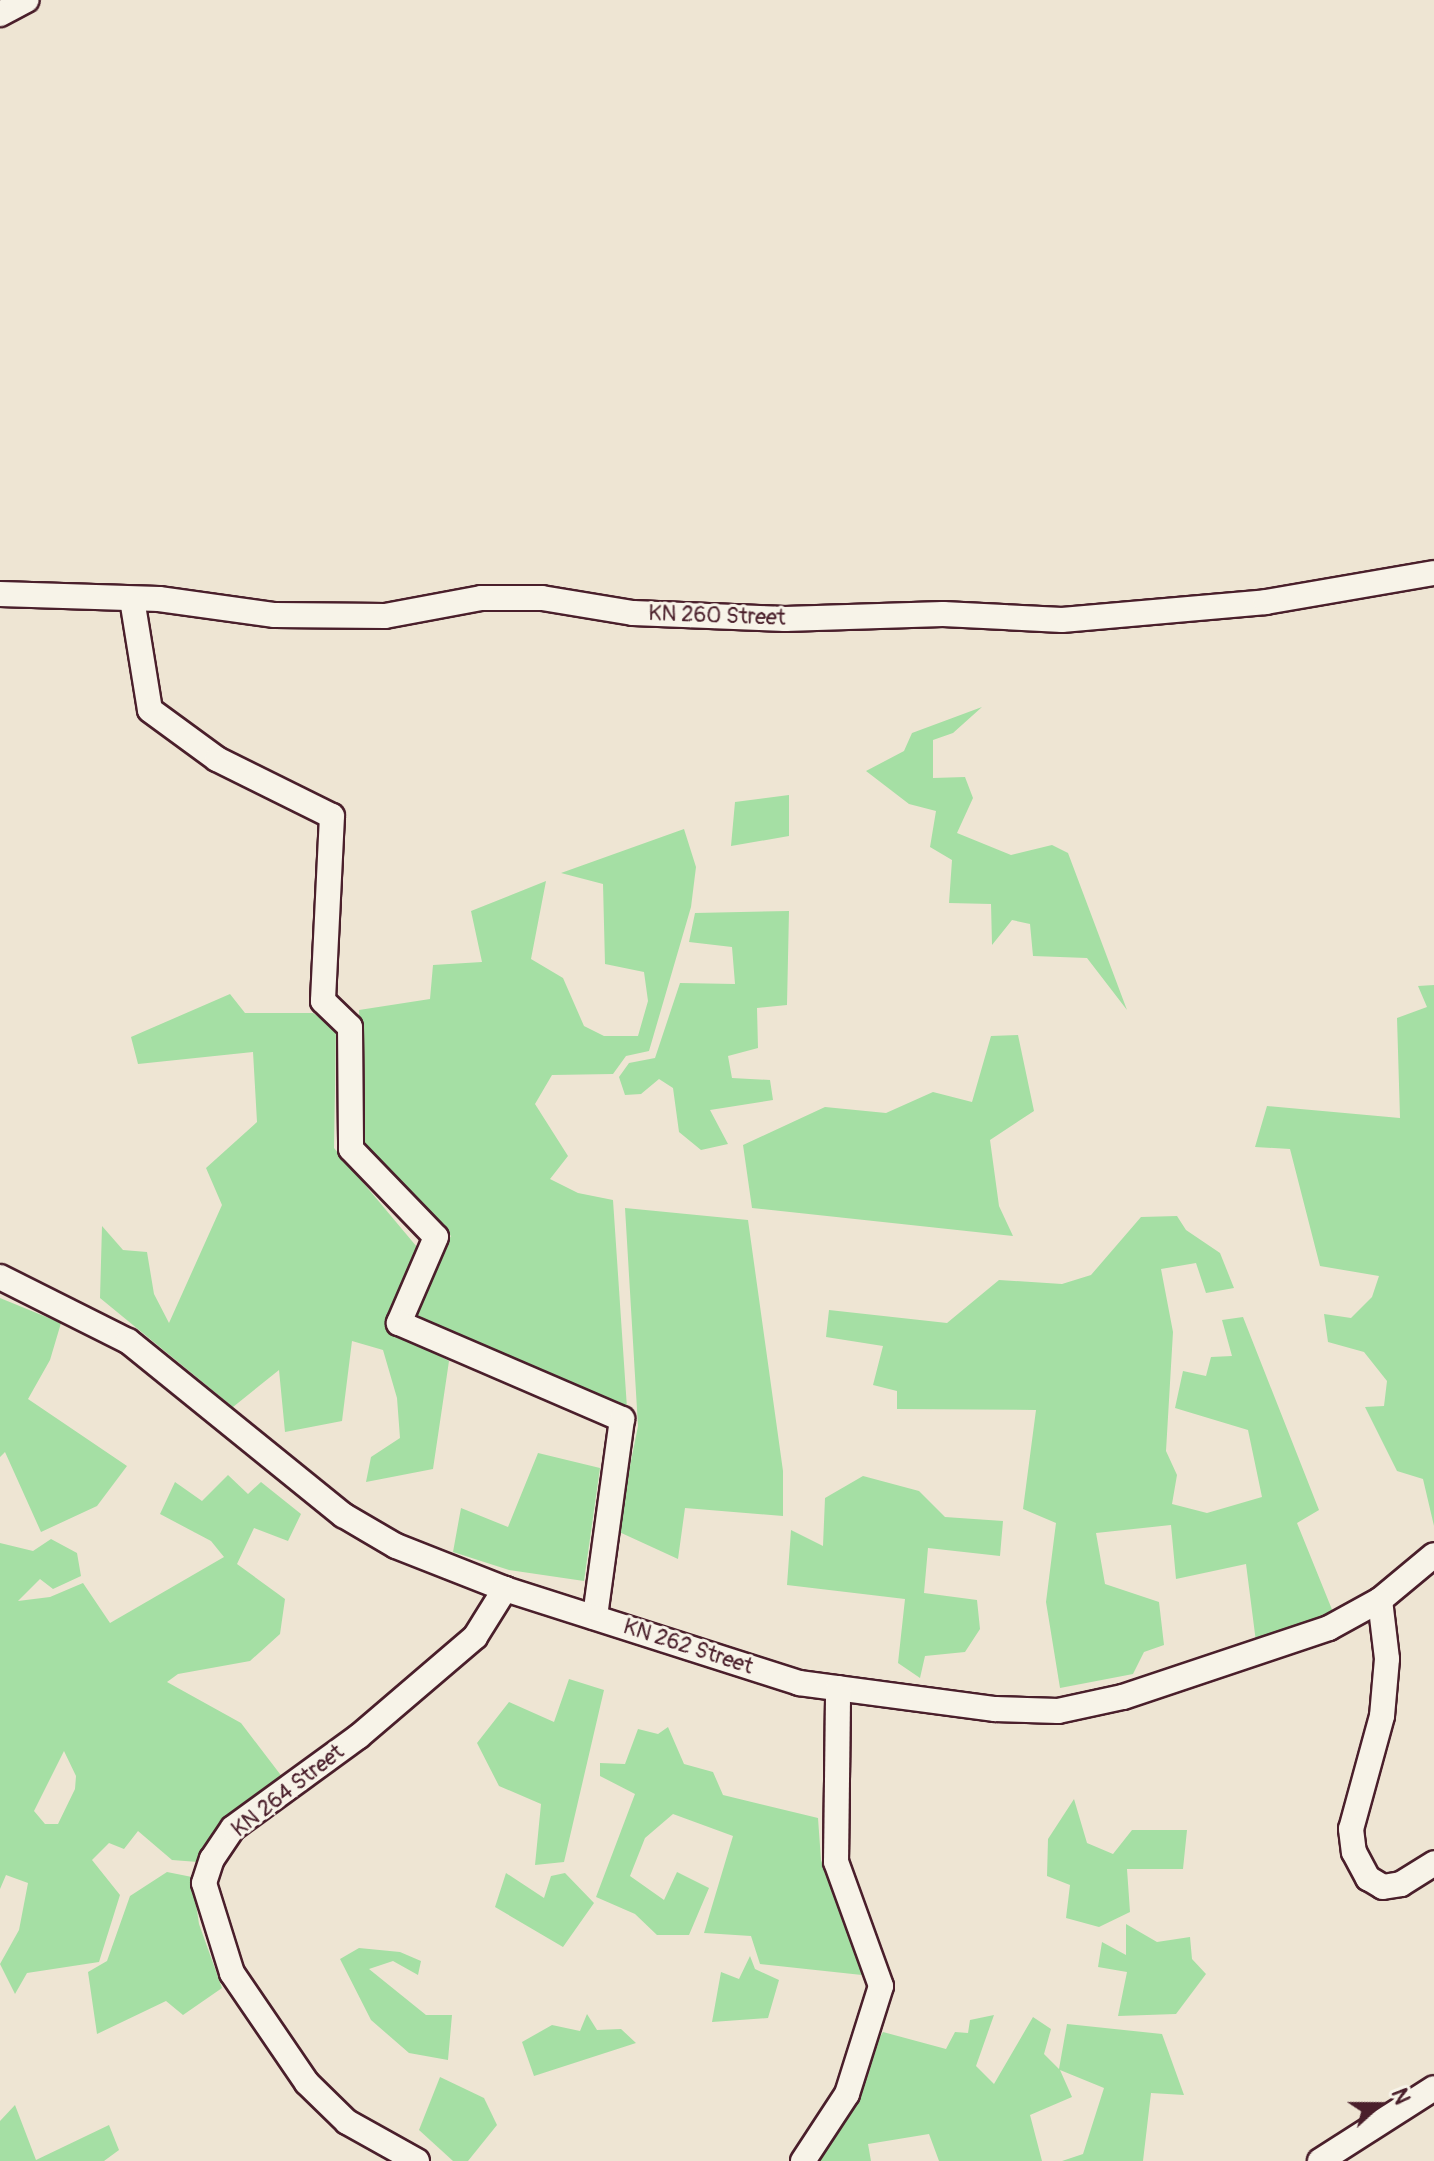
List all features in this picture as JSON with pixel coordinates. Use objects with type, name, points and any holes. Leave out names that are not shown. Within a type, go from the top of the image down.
[{"type":"street","points":[[0,14],[26,0]]},
{"type":"street","name":"KN 260 Street","points":[[0,594],[132,599],[275,615],[385,616],[481,598],[542,598],[633,613],[785,619],[943,614],[1062,620],[1266,602],[1434,573]]},
{"type":"street","points":[[132,599],[150,710],[217,759],[332,816],[323,1001],[350,1027],[351,1149],[436,1237],[399,1323],[622,1419],[595,1617]]},
{"type":"street","name":"KN 262 Street","points":[[0,1277],[128,1341],[343,1515],[396,1546],[505,1589],[799,1683],[995,1709],[1058,1711],[1123,1697],[1247,1659],[1329,1628],[1380,1600],[1434,1555]]},
{"type":"street","name":"KN 264 Street","points":[[417,2161],[347,2122],[307,2083],[232,1973],[204,1883],[212,1859],[233,1828],[358,1737],[475,1637],[505,1589]]},
{"type":"street","points":[[1380,1600],[1387,1659],[1382,1716],[1351,1829],[1354,1852],[1368,1878],[1383,1887],[1401,1884],[1434,1863]]},
{"type":"street","points":[[803,2161],[847,2094],[881,1986],[836,1862],[838,1688]]},
{"type":"street","points":[[1320,2161],[1434,2088]]},
{"type":"green space","points":[[982,707],[953,733],[933,740],[933,778],[965,777],[973,798],[957,833],[1011,855],[1052,845],[1068,853],[1127,1010],[1087,958],[1033,956],[1030,924],[1012,920],[992,945],[991,904],[949,903],[952,860],[930,847],[936,811],[909,804],[866,771],[904,751],[912,733]]},
{"type":"green space","points":[[789,795],[789,836],[731,846],[735,802]]},
{"type":"green space","points":[[684,829],[696,867],[691,907],[649,1051],[626,1056],[613,1074],[552,1075],[535,1104],[568,1156],[550,1179],[578,1193],[613,1200],[627,1408],[406,1311],[451,1236],[363,1145],[359,1010],[430,999],[433,965],[482,962],[471,911],[546,881],[531,959],[563,978],[584,1026],[604,1036],[638,1036],[648,1001],[644,972],[605,964],[603,884],[561,873]]},
{"type":"green space","points":[[789,911],[787,1005],[757,1008],[758,1048],[728,1056],[732,1078],[770,1080],[773,1100],[710,1110],[728,1144],[701,1150],[679,1132],[673,1088],[659,1079],[641,1094],[625,1095],[619,1077],[629,1063],[655,1058],[680,983],[735,984],[732,947],[689,942],[695,913]]},
{"type":"green space","points":[[1434,985],[1434,1526],[1423,1479],[1397,1471],[1365,1407],[1384,1406],[1387,1381],[1364,1352],[1328,1342],[1324,1314],[1351,1318],[1372,1297],[1379,1276],[1320,1266],[1290,1149],[1255,1147],[1267,1106],[1400,1118],[1397,1018],[1427,1007],[1418,986]]},
{"type":"green space","points":[[230,994],[245,1013],[313,1013],[336,1029],[334,1148],[417,1247],[386,1327],[449,1361],[433,1469],[366,1482],[371,1457],[400,1438],[397,1398],[383,1350],[352,1341],[342,1421],[285,1432],[279,1370],[233,1407],[100,1298],[102,1226],[123,1250],[147,1252],[154,1294],[169,1323],[222,1205],[206,1168],[257,1122],[253,1052],[138,1064],[131,1037]]},
{"type":"green space","points":[[1018,1035],[1034,1111],[990,1140],[999,1206],[1013,1236],[752,1208],[743,1145],[825,1107],[886,1113],[933,1092],[972,1102],[991,1036]]},
{"type":"green space","points":[[625,1208],[748,1220],[783,1471],[783,1516],[685,1508],[678,1559],[617,1531],[638,1426]]},
{"type":"green space","points":[[1177,1216],[1186,1230],[1220,1253],[1234,1288],[1206,1293],[1196,1263],[1161,1269],[1173,1332],[1166,1451],[1177,1475],[1172,1504],[1207,1513],[1262,1497],[1248,1430],[1175,1408],[1183,1371],[1206,1376],[1211,1357],[1232,1356],[1222,1320],[1243,1317],[1319,1510],[1297,1523],[1333,1612],[1256,1642],[1246,1564],[1176,1579],[1171,1525],[1096,1533],[1105,1584],[1159,1602],[1164,1645],[1144,1652],[1133,1674],[1060,1688],[1046,1602],[1056,1523],[1023,1509],[1036,1410],[897,1409],[897,1391],[873,1385],[883,1346],[826,1337],[829,1310],[947,1323],[999,1280],[1062,1284],[1091,1275],[1141,1217]]},
{"type":"green space","points":[[0,1298],[61,1323],[50,1360],[28,1399],[127,1466],[97,1506],[41,1532],[5,1452],[0,1457]]},
{"type":"green space","points":[[538,1453],[600,1468],[584,1581],[509,1570],[453,1552],[461,1508],[508,1527]]},
{"type":"green space","points":[[228,1475],[248,1494],[261,1482],[301,1514],[288,1541],[254,1528],[237,1564],[285,1599],[280,1634],[250,1661],[178,1674],[167,1682],[241,1723],[283,1778],[222,1825],[198,1862],[172,1860],[138,1831],[124,1849],[109,1843],[92,1860],[120,1895],[99,1962],[27,1973],[15,1994],[0,1964],[19,1930],[28,1883],[6,1875],[0,1889],[0,1543],[33,1551],[51,1539],[77,1553],[81,1576],[53,1589],[40,1579],[18,1601],[50,1597],[83,1583],[110,1623],[224,1557],[211,1541],[160,1514],[175,1482],[202,1501]],"holes":[[[64,1751],[76,1776],[75,1789],[58,1824],[45,1824],[34,1811]]]},
{"type":"green space","points":[[863,1476],[919,1491],[945,1517],[1003,1521],[1000,1556],[928,1548],[924,1593],[977,1600],[980,1629],[965,1652],[925,1656],[920,1678],[898,1663],[905,1599],[787,1585],[791,1530],[823,1546],[825,1498]]},
{"type":"green space","points":[[569,1679],[604,1690],[564,1862],[535,1865],[541,1804],[499,1786],[477,1743],[509,1702],[554,1722]]},
{"type":"green space","points":[[668,1727],[684,1764],[713,1772],[723,1795],[818,1818],[821,1860],[862,1975],[760,1964],[751,1936],[704,1933],[733,1836],[673,1814],[645,1838],[630,1876],[664,1900],[677,1872],[709,1888],[689,1935],[657,1935],[635,1914],[596,1897],[635,1794],[600,1776],[600,1763],[625,1764],[638,1729],[658,1734]]},
{"type":"green space","points":[[1074,1799],[1087,1843],[1113,1854],[1132,1830],[1187,1830],[1183,1869],[1127,1869],[1130,1912],[1099,1927],[1066,1918],[1070,1885],[1047,1876],[1048,1839]]},
{"type":"green space","points":[[167,1872],[192,1877],[199,1924],[222,1988],[183,2015],[166,2001],[97,2034],[88,1972],[107,1961],[130,1896]]},
{"type":"green space","points":[[506,1873],[544,1898],[551,1876],[565,1873],[594,1903],[563,1947],[495,1907]]},
{"type":"green space","points":[[1126,1924],[1157,1942],[1190,1937],[1192,1959],[1206,1974],[1176,2014],[1118,2016],[1127,1972],[1098,1967],[1102,1942],[1126,1955]]},
{"type":"green space","points":[[359,1948],[400,1952],[421,1961],[418,1975],[393,1961],[369,1969],[426,2015],[452,2015],[448,2060],[409,2053],[371,2020],[340,1959]]},
{"type":"green space","points":[[750,1956],[755,1969],[779,1980],[768,2018],[712,2022],[721,1972],[739,1979]]},
{"type":"green space","points":[[587,2014],[597,2030],[621,2029],[636,2043],[534,2076],[522,2042],[552,2025],[580,2031]]},
{"type":"green space","points":[[994,2015],[976,2066],[994,2084],[1033,2017],[1051,2029],[1044,2054],[1059,2069],[1067,2024],[1162,2034],[1184,2095],[1151,2093],[1143,2161],[1062,2161],[1083,2154],[1104,2088],[1060,2070],[1072,2097],[1030,2115],[1042,2161],[939,2161],[929,2134],[868,2144],[871,2161],[809,2161],[883,2032],[946,2049],[955,2032],[968,2033],[970,2020]]},
{"type":"green space","points":[[440,2077],[484,2098],[497,2125],[468,2161],[453,2161],[419,2130]]},
{"type":"green space","points":[[15,2105],[36,2160],[109,2125],[119,2150],[104,2161],[0,2161],[0,2121]]}]
